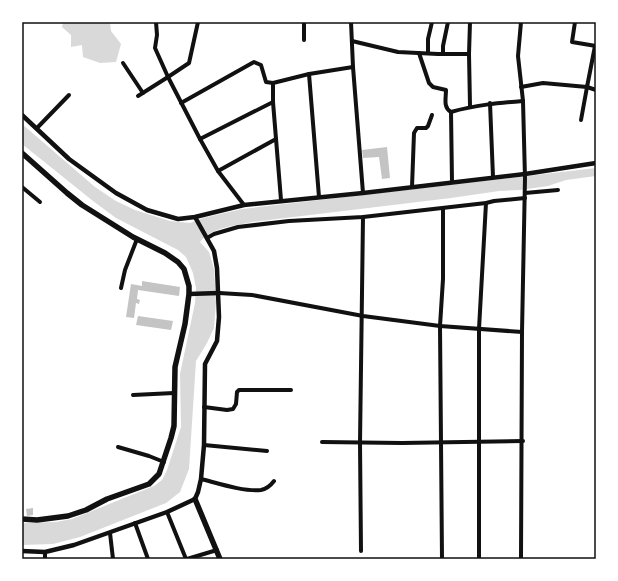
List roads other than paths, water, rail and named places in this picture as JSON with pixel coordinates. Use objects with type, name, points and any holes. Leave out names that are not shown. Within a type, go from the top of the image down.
[{"type":"main road","points":[[22,153],[82,205],[178,262],[184,269],[189,286],[185,324],[175,367],[174,426],[159,474],[149,484],[107,499],[68,516],[22,519]]},
{"type":"main road","points":[[194,499],[220,559]]},
{"type":"street","points":[[156,22],[157,35],[155,48],[168,77],[218,171],[244,205]]},
{"type":"street","points":[[138,96],[188,63],[198,22]]},
{"type":"street","points":[[304,22],[304,40]]},
{"type":"street","points":[[351,22],[363,193]]},
{"type":"street","points":[[428,53],[428,39],[432,22]]},
{"type":"street","points":[[443,54],[443,46],[448,22]]},
{"type":"street","points":[[470,22],[470,106]]},
{"type":"street","points":[[521,22],[518,56],[523,101],[525,176],[522,332],[523,441],[521,559]]},
{"type":"street","points":[[575,22],[572,42],[596,46],[581,120]]},
{"type":"street","points":[[352,41],[398,52],[469,54]]},
{"type":"street","points":[[419,53],[429,83],[433,87],[446,90],[445,106],[447,110],[451,112]]},
{"type":"street","points":[[181,103],[254,62],[261,65],[266,82],[353,67]]},
{"type":"street","points":[[123,63],[143,93]]},
{"type":"street","points":[[309,74],[318,197]]},
{"type":"street","points":[[273,82],[280,200]]},
{"type":"street","points":[[521,87],[543,83],[596,90]]},
{"type":"street","points":[[37,128],[68,95]]},
{"type":"street","points":[[451,112],[470,106],[523,101]]},
{"type":"street","points":[[200,139],[273,102]]},
{"type":"street","points":[[490,103],[493,178]]},
{"type":"street","points":[[451,112],[452,182]]},
{"type":"street","points":[[22,115],[69,158],[108,188],[147,210],[178,219],[196,219],[244,205],[280,200],[525,176],[596,163]]},
{"type":"street","points":[[412,187],[414,133],[417,128],[426,128],[432,115]]},
{"type":"street","points":[[218,171],[276,139]]},
{"type":"street","points":[[22,187],[40,202]]},
{"type":"street","points":[[207,238],[214,234],[233,228],[289,221],[364,217],[486,204],[494,201],[558,190]]},
{"type":"street","points":[[479,559],[480,329],[486,204]]},
{"type":"street","points":[[442,559],[440,326],[443,279],[443,208]]},
{"type":"street","points":[[361,551],[360,442],[364,217]]},
{"type":"street","points":[[22,551],[45,552],[74,545],[110,533],[167,512],[194,499],[198,492],[201,479],[204,445],[205,364],[216,344],[218,337],[219,293],[214,252],[196,219]]},
{"type":"street","points":[[121,288],[125,270],[137,239]]},
{"type":"street","points":[[189,294],[219,293],[252,295],[362,316],[440,326],[522,332]]},
{"type":"street","points":[[204,407],[233,410],[236,404],[237,392],[239,390],[291,390]]},
{"type":"street","points":[[133,395],[174,393]]},
{"type":"street","points":[[322,442],[440,443],[523,441]]},
{"type":"street","points":[[204,445],[267,452]]},
{"type":"street","points":[[118,447],[164,462]]},
{"type":"street","points":[[201,479],[226,485],[261,490],[270,486],[274,480]]},
{"type":"street","points":[[167,512],[187,559],[217,550]]},
{"type":"street","points":[[135,523],[148,559]]},
{"type":"street","points":[[110,533],[113,559]]},
{"type":"street","points":[[45,552],[45,559]]}]
